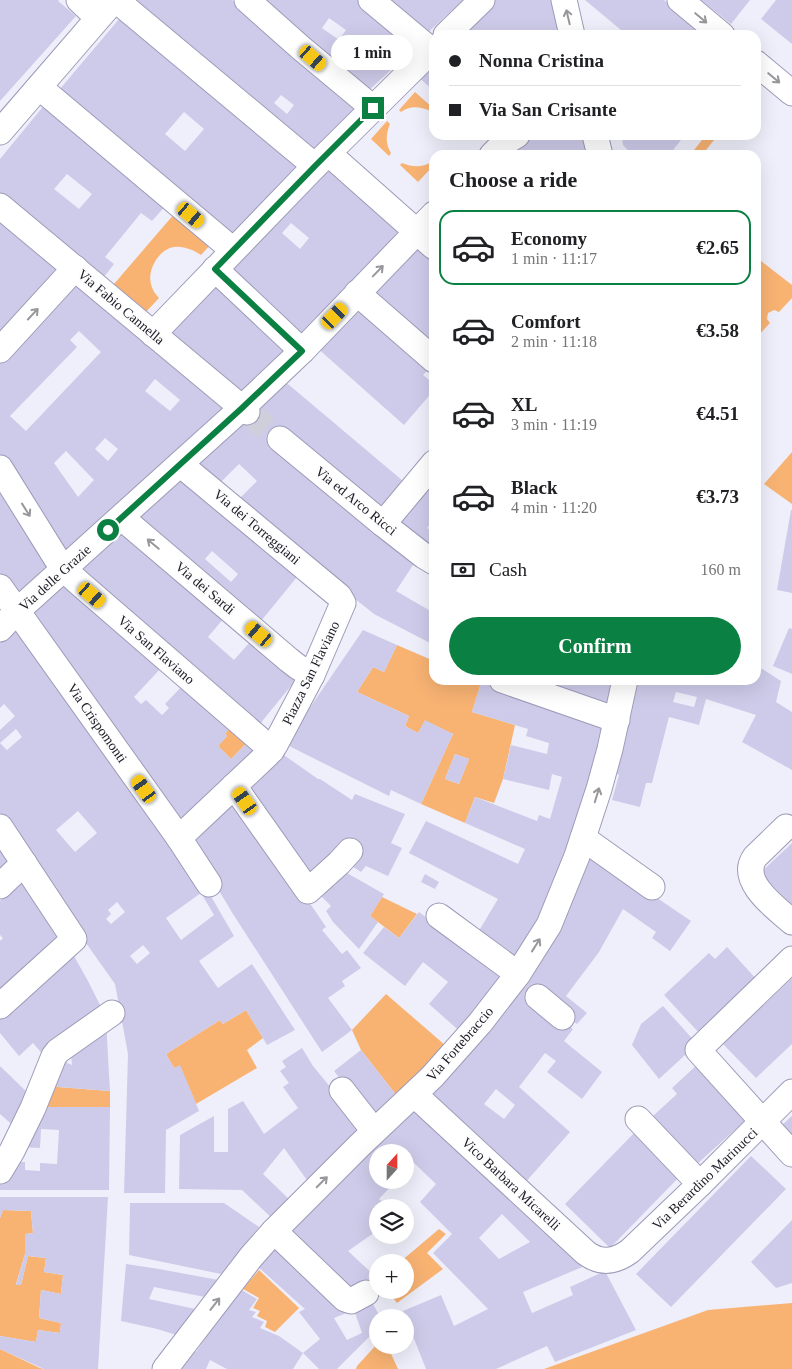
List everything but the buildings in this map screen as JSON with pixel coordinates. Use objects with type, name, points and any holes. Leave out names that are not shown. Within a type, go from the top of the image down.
[{"type":"street","points":[[78,0],[109,6],[321,159],[425,239]]},
{"type":"street","points":[[247,0],[373,108]]},
{"type":"street","points":[[371,0],[429,39]]},
{"type":"street","points":[[451,30],[482,0]]},
{"type":"street","points":[[564,0],[571,30]]},
{"type":"street","points":[[680,0],[716,30]]},
{"type":"street","points":[[0,132],[109,6]]},
{"type":"street","points":[[152,334],[321,159],[429,52]]},
{"type":"street","points":[[761,68],[792,93]]},
{"type":"street","points":[[39,87],[233,250]]},
{"type":"street","points":[[497,150],[508,140]]},
{"type":"street","name":"Via Fabio Cannella","points":[[0,206],[244,410]]},
{"type":"street","name":"Via delle Grazie","points":[[0,629],[180,464],[244,410],[357,293],[425,239]]},
{"type":"street","points":[[0,350],[75,268]]},
{"type":"street","points":[[215,269],[302,351]]},
{"type":"street","points":[[357,293],[429,356]]},
{"type":"street","name":"Via ed Arco Ricci","points":[[280,439],[429,558]]},
{"type":"street","name":"Via dei Torreggiani","points":[[180,464],[333,590]]},
{"type":"street","name":"Via San Flaviano","points":[[0,468],[64,569],[269,752]]},
{"type":"street","points":[[384,524],[429,469]]},
{"type":"street","name":"Via dei Sardi","points":[[122,518],[289,660],[312,675]]},
{"type":"street","name":"Via Crispomonti","points":[[0,587],[179,838],[209,884]]},
{"type":"street","name":"Piazza San Flaviano","points":[[179,838],[269,752],[285,728],[312,675],[342,607],[342,598],[333,590]]},
{"type":"street","points":[[516,685],[617,720]]},
{"type":"street","name":"Via Fortebraccio","points":[[166,1369],[251,1257],[274,1231],[374,1131],[415,1095],[464,1042],[517,978],[553,916],[583,838],[599,789],[624,685]]},
{"type":"street","points":[[234,786],[308,891],[350,851]]},
{"type":"street","points":[[0,827],[74,938],[0,1006]]},
{"type":"street","points":[[786,827],[755,857],[750,872],[751,878],[758,889],[792,922]]},
{"type":"street","points":[[583,838],[652,888]]},
{"type":"street","points":[[0,886],[24,863]]},
{"type":"street","points":[[438,916],[517,978]]},
{"type":"street","points":[[792,959],[698,1050],[792,1154]]},
{"type":"street","points":[[538,998],[562,1017]]},
{"type":"street","points":[[0,1171],[12,1152],[33,1108],[54,1056],[58,1051],[112,1013]]},
{"type":"street","points":[[342,1090],[374,1131]]},
{"type":"street","name":"Via Berardino Marinucci","points":[[613,1261],[630,1251],[792,1092]]},
{"type":"street","name":"Vico Barbara Micarelli","points":[[415,1095],[582,1250],[599,1260],[613,1261]]},
{"type":"street","points":[[638,1119],[700,1184]]},
{"type":"street","points":[[274,1231],[345,1299],[351,1301],[366,1293]]},
{"type":"shaded area","points":[[415,92],[429,104],[429,110],[416,107],[408,108],[401,112],[399,110]]},
{"type":"shaded area","points":[[387,121],[390,124],[387,138],[391,153],[389,156],[371,139]]},
{"type":"shaded area","points":[[702,140],[714,140],[706,150],[694,150]]},
{"type":"shaded area","points":[[402,163],[413,166],[428,164],[429,170],[418,182],[400,165]]},
{"type":"shaded area","points":[[175,213],[211,244],[201,255],[188,249],[174,247],[159,256],[155,261],[150,278],[153,290],[159,298],[146,312],[114,284]]},
{"type":"shaded area","points":[[761,261],[792,285],[792,298],[779,312],[774,310],[768,313],[767,319],[770,323],[761,333]]},
{"type":"shaded area","points":[[792,452],[792,504],[764,484]]},
{"type":"shaded area","points":[[397,645],[429,659],[429,685],[480,685],[472,712],[515,725],[503,779],[494,803],[475,797],[465,823],[421,804],[453,734],[425,721],[418,733],[405,726],[409,716],[357,692],[373,667],[384,672]],"holes":[[[455,754],[469,759],[459,784],[445,779]]]},
{"type":"shaded area","points":[[230,728],[247,743],[231,759],[218,746],[227,736],[225,734]]},
{"type":"shaded area","points":[[382,897],[417,914],[399,938],[370,916]]},
{"type":"shaded area","points":[[386,994],[445,1045],[417,1080],[397,1096],[361,1050],[352,1030]]},
{"type":"shaded area","points":[[246,1010],[263,1038],[247,1050],[257,1068],[196,1104],[180,1066],[174,1068],[166,1054],[220,1020],[223,1024]]},
{"type":"shaded area","points":[[45,1086],[110,1091],[110,1107],[38,1107]]},
{"type":"shaded area","points":[[3,1210],[31,1211],[33,1233],[25,1234],[25,1254],[16,1284],[21,1285],[28,1256],[46,1258],[44,1272],[63,1275],[61,1294],[41,1290],[39,1318],[61,1323],[60,1333],[38,1330],[36,1342],[0,1336],[0,1218]]},
{"type":"shaded area","points":[[439,1229],[446,1234],[427,1253],[443,1269],[414,1290],[414,1254],[409,1254]]},
{"type":"shaded area","points":[[259,1270],[299,1308],[275,1332],[265,1327],[267,1321],[257,1316],[260,1311],[253,1308],[259,1298],[243,1289]]},
{"type":"shaded area","points":[[394,1299],[402,1299],[397,1303]]},
{"type":"shaded area","points":[[792,1303],[792,1369],[544,1369],[708,1310]]},
{"type":"shaded area","points":[[0,1349],[40,1368],[44,1369],[0,1369]]},
{"type":"shaded area","points":[[369,1353],[391,1354],[398,1369],[356,1369]]},
{"type":"tunnel","points":[[247,412],[280,439]]},
{"type":"route","points":[[108,530],[302,351],[215,269],[373,108]]}]
